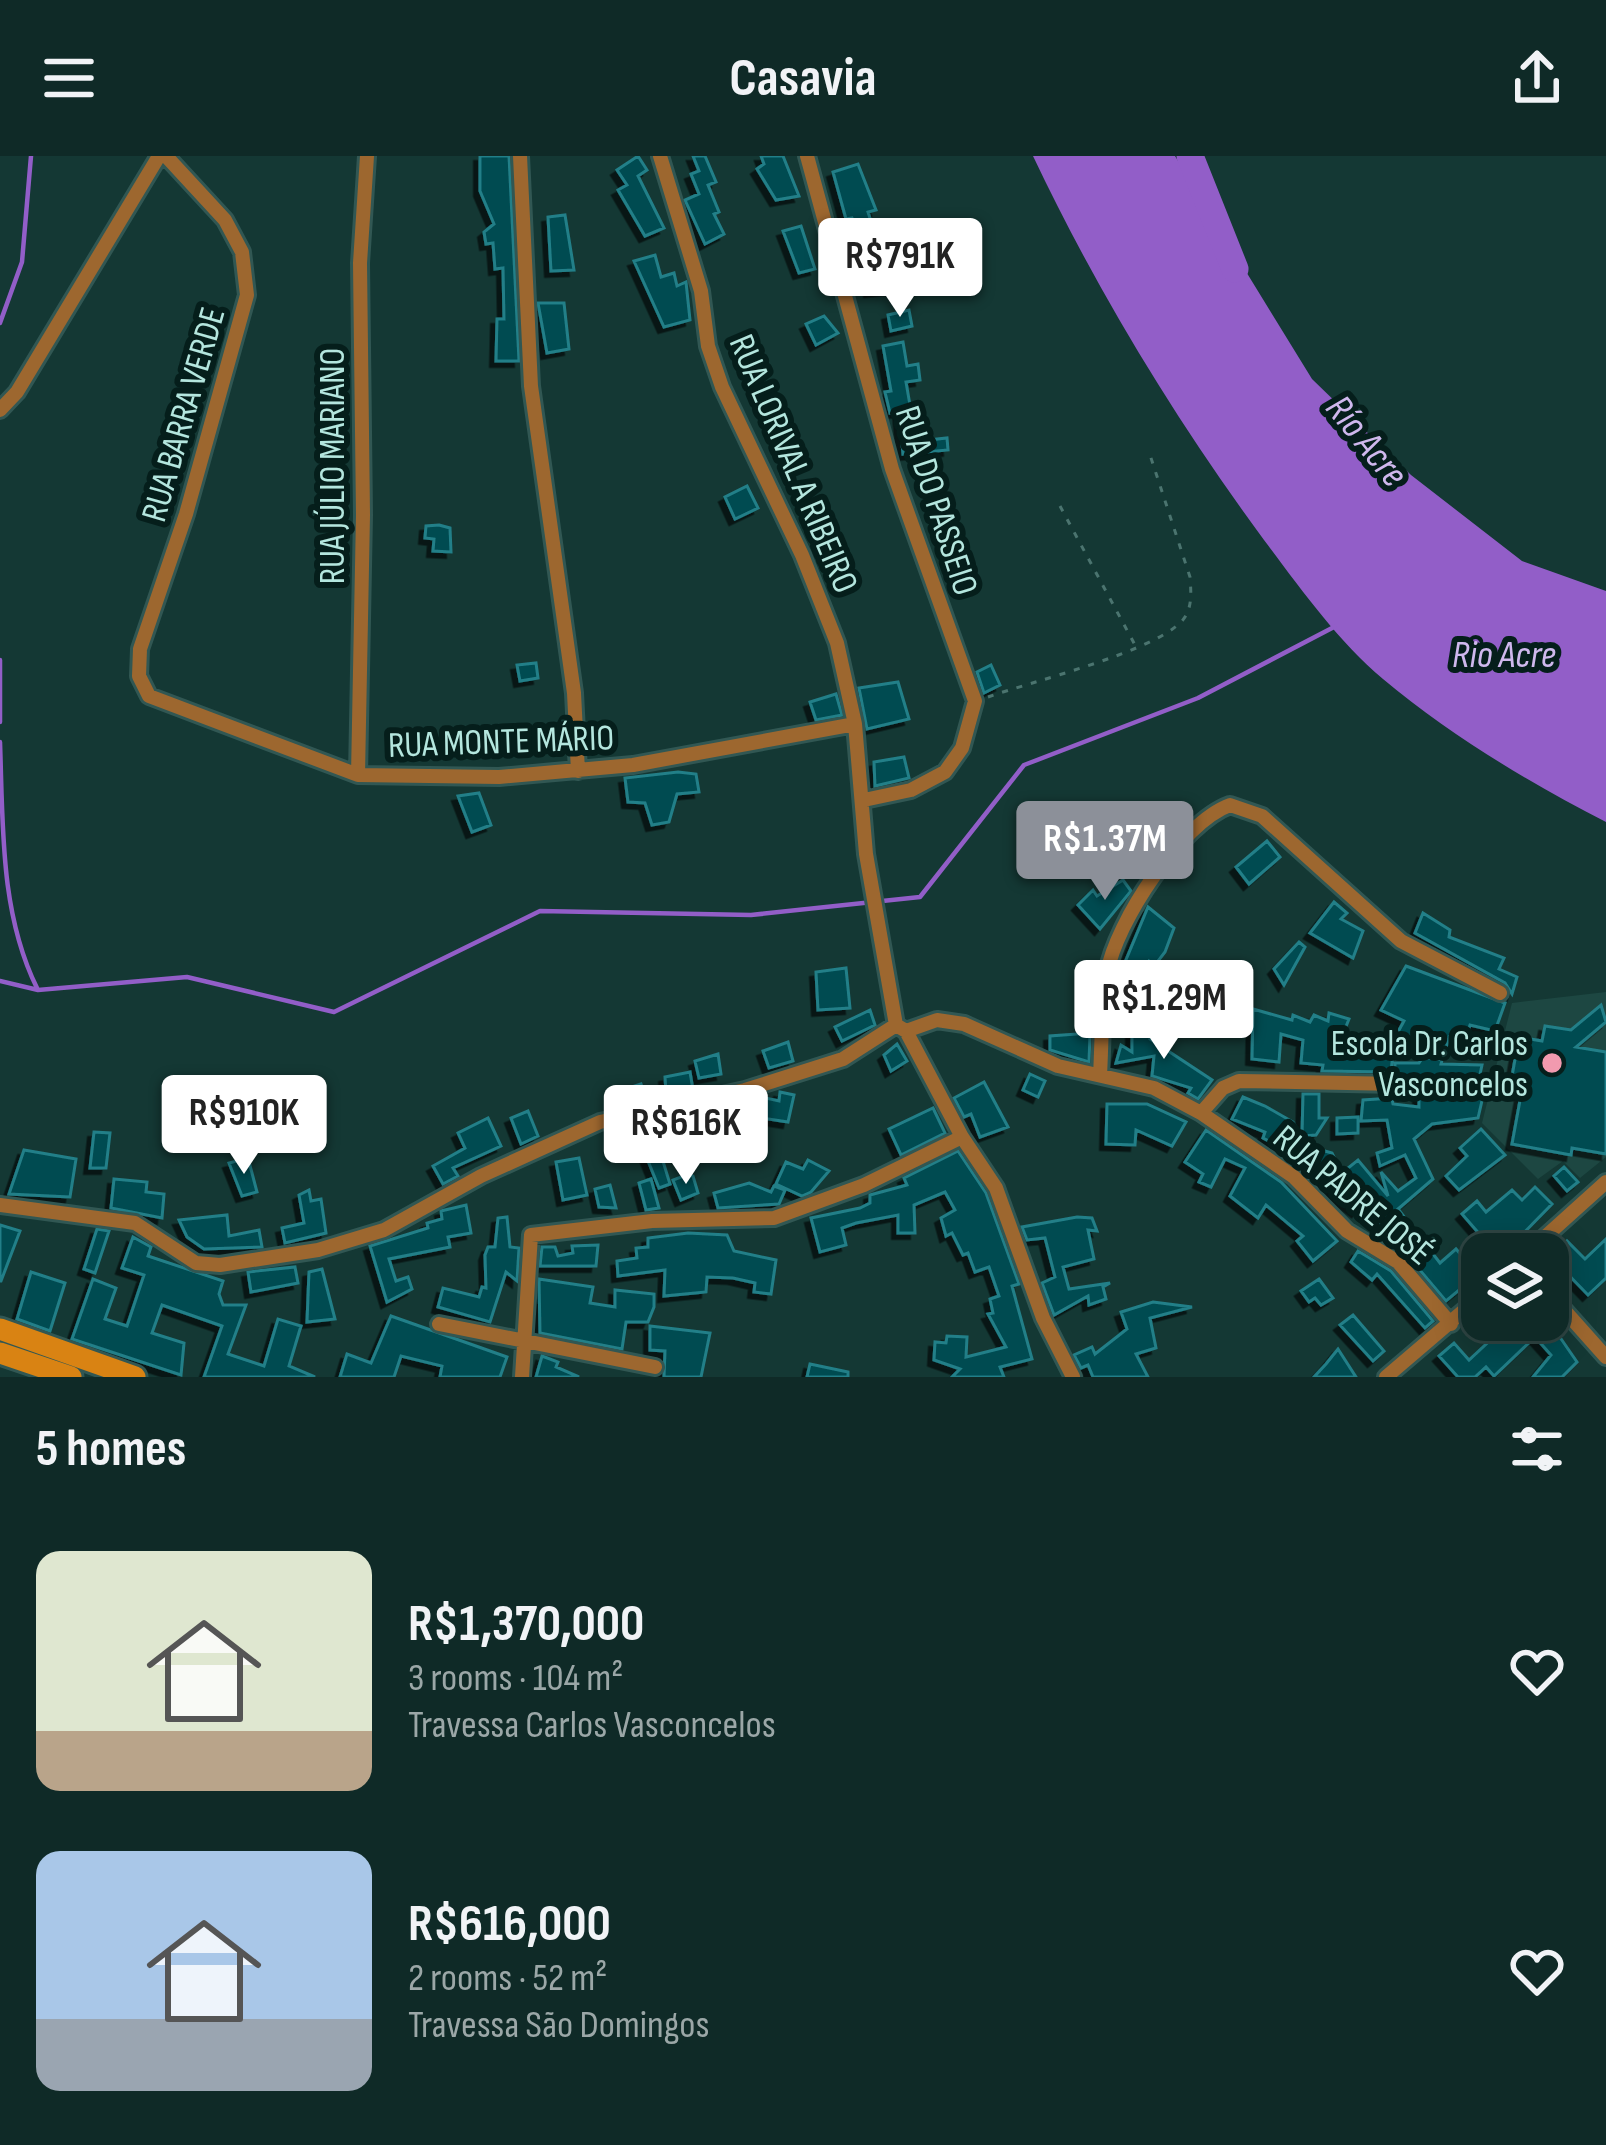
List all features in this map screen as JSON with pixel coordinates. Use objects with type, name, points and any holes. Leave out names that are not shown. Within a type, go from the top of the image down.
[{"type":"main road","points":[[0,1329],[135,1377]]},
{"type":"main road","points":[[0,1353],[65,1376]]},
{"type":"street","points":[[0,410],[17,392],[163,156]]},
{"type":"street","name":"RUA BARRA VERDE","points":[[143,639],[186,514],[248,295],[242,252],[225,220],[163,156]]},
{"type":"street","name":"RUA JÚLIO MARIANO","points":[[358,775],[360,263],[367,156]]},
{"type":"street","points":[[520,156],[531,386],[574,693],[578,771]]},
{"type":"street","name":"RUA LORIVAL A RIBEIRO","points":[[659,156],[701,291],[716,370],[829,620],[855,724],[881,960],[901,1028],[962,1138],[996,1188],[1038,1306],[1073,1377]]},
{"type":"street","name":"RUA DO PASSEIO","points":[[807,156],[892,469],[975,701]]},
{"type":"street","name":"RUA MONTE MÁRIO","points":[[143,639],[137,667],[149,696],[358,775],[499,777],[578,771],[694,756],[855,724]]},
{"type":"street","points":[[864,800],[911,790],[945,772],[962,748],[975,701]]},
{"type":"street","points":[[1100,1075],[1107,970],[1115,944],[1194,827],[1230,806],[1262,816],[1401,941],[1500,993]]},
{"type":"street","name":"RUA PADRE JOSÉ","points":[[0,1205],[135,1223],[196,1262],[220,1265],[318,1250],[384,1230],[579,1130],[745,1090],[843,1059],[901,1028],[938,1021],[964,1024],[1058,1066],[1154,1088],[1202,1113],[1294,1178],[1347,1231],[1398,1262],[1451,1324]]},
{"type":"street","points":[[1202,1113],[1223,1088],[1239,1082],[1398,1084]]},
{"type":"street","points":[[522,1377],[526,1246],[531,1235],[652,1221],[774,1218],[863,1185],[962,1138]]},
{"type":"street","points":[[1549,1233],[1606,1182]]},
{"type":"street","points":[[1386,1377],[1461,1315]]},
{"type":"street","points":[[1569,1316],[1606,1357]]},
{"type":"street","points":[[439,1324],[655,1367]]},
{"type":"path","points":[[975,701],[1136,647],[1182,621],[1192,597],[1190,577],[1150,455]]},
{"type":"path","points":[[1060,506],[1136,647]]},
{"type":"shaded area","name":"Escola Dr. Carlos Vasconcelos","points":[[1606,992],[1606,1157],[1580,1178],[1563,1161],[1538,1179],[1482,1123],[1512,1003]]},
{"type":"water","name":"Rio Acre","points":[[1033,156],[1175,156],[1312,379],[1411,475],[1522,561],[1606,591],[1606,822],[1519,774],[1435,719],[1383,679],[1335,631],[1264,540],[1169,401],[1111,305]]},
{"type":"building","points":[[480,156],[509,156],[519,361],[496,361],[497,319],[504,319],[503,268],[495,269],[493,243],[486,244],[484,232],[494,224],[480,191]]},
{"type":"building","points":[[638,156],[647,170],[638,176],[664,228],[645,236],[618,190],[627,185],[617,170]]},
{"type":"building","points":[[693,156],[705,156],[716,182],[708,185],[724,234],[705,244],[685,200],[699,194],[691,174],[699,171]]},
{"type":"building","points":[[761,156],[783,156],[799,196],[776,200],[757,169],[764,164]]},
{"type":"building","points":[[858,164],[876,210],[868,212],[878,244],[889,242],[901,288],[870,291],[860,235],[852,218],[846,219],[833,172]]},
{"type":"building","points":[[565,215],[574,270],[551,271],[548,217]]},
{"type":"building","points":[[801,226],[815,269],[799,273],[783,231]]},
{"type":"building","points":[[655,255],[661,277],[674,273],[677,286],[686,282],[690,320],[664,327],[634,261]]},
{"type":"building","points":[[538,303],[564,303],[569,349],[547,353]]},
{"type":"building","points":[[909,310],[912,326],[891,331],[888,315]]},
{"type":"building","points":[[824,316],[838,333],[816,345],[806,324]]},
{"type":"building","points":[[903,342],[907,366],[918,364],[920,380],[906,382],[915,434],[927,433],[928,440],[947,438],[948,450],[903,454],[899,411],[890,413],[885,392],[891,391],[883,346]]},
{"type":"building","points":[[747,486],[758,508],[735,519],[725,497]]},
{"type":"building","points":[[426,526],[450,528],[451,552],[433,551],[434,539],[425,538]]},
{"type":"building","points":[[536,663],[538,678],[520,681],[517,665]]},
{"type":"building","points":[[991,665],[1000,685],[984,693],[977,672]]},
{"type":"building","points":[[898,682],[909,719],[867,729],[859,688]]},
{"type":"building","points":[[836,694],[842,715],[816,720],[810,702]]},
{"type":"building","points":[[904,757],[909,778],[875,786],[874,762]]},
{"type":"building","points":[[696,774],[699,792],[677,794],[669,822],[652,825],[645,803],[628,802],[625,778]]},
{"type":"building","points":[[479,793],[491,825],[472,832],[458,796]]},
{"type":"building","points":[[1267,841],[1280,857],[1249,884],[1236,867]]},
{"type":"building","points":[[1123,880],[1131,891],[1100,929],[1078,905],[1093,890],[1097,896]]},
{"type":"building","points":[[1334,902],[1347,913],[1341,919],[1363,931],[1353,958],[1310,933]]},
{"type":"building","points":[[1148,907],[1174,928],[1165,952],[1155,965],[1149,961],[1142,977],[1123,967]]},
{"type":"building","points":[[1423,913],[1450,930],[1449,937],[1504,958],[1499,969],[1517,977],[1512,994],[1505,983],[1415,933]]},
{"type":"building","points":[[1299,942],[1305,947],[1284,985],[1274,969]]},
{"type":"building","points":[[1406,966],[1505,1003],[1495,1031],[1470,1025],[1463,1045],[1449,1037],[1446,1048],[1398,1032],[1404,1021],[1381,1010]]},
{"type":"building","points":[[846,968],[850,1008],[818,1010],[816,972]]},
{"type":"building","points":[[1601,1005],[1606,1022],[1576,1047],[1606,1052],[1606,1154],[1572,1148],[1571,1155],[1512,1144],[1521,1095],[1509,1093],[1519,1037],[1542,1041],[1545,1026],[1571,1030]]},
{"type":"building","points":[[1253,1009],[1310,1022],[1314,1015],[1328,1021],[1329,1013],[1349,1019],[1339,1044],[1393,1053],[1391,1072],[1322,1071],[1323,1065],[1301,1063],[1303,1040],[1281,1034],[1279,1062],[1252,1059]]},
{"type":"building","points":[[870,1010],[875,1025],[842,1041],[835,1027]]},
{"type":"building","points":[[1132,1023],[1152,1026],[1150,1039],[1212,1080],[1198,1099],[1188,1093],[1191,1088],[1152,1076],[1154,1056],[1116,1063],[1121,1045],[1132,1052]]},
{"type":"building","points":[[1090,1033],[1089,1062],[1050,1050],[1050,1036]]},
{"type":"building","points":[[788,1042],[793,1061],[769,1068],[763,1051]]},
{"type":"building","points":[[897,1044],[907,1061],[891,1071],[884,1055]]},
{"type":"building","points":[[718,1054],[721,1074],[699,1078],[695,1061]]},
{"type":"building","points":[[1423,1057],[1442,1060],[1441,1064],[1482,1065],[1479,1079],[1487,1079],[1478,1118],[1432,1124],[1414,1139],[1433,1179],[1398,1209],[1440,1263],[1456,1249],[1461,1255],[1461,1288],[1446,1301],[1391,1236],[1388,1239],[1367,1197],[1357,1211],[1315,1179],[1320,1175],[1304,1159],[1263,1138],[1265,1132],[1232,1119],[1243,1097],[1265,1106],[1293,1122],[1301,1136],[1276,1137],[1332,1153],[1342,1173],[1358,1160],[1388,1196],[1381,1172],[1398,1191],[1416,1178],[1405,1155],[1380,1166],[1377,1153],[1392,1148],[1387,1120],[1361,1121],[1363,1100],[1392,1098],[1393,1104],[1419,1107],[1419,1097],[1459,1094],[1459,1086],[1408,1080],[1395,1073],[1395,1063],[1419,1063]]},
{"type":"building","points":[[690,1072],[693,1090],[622,1106],[617,1092],[641,1084],[644,1093],[666,1092],[665,1077]]},
{"type":"building","points":[[1030,1074],[1045,1081],[1038,1097],[1023,1090]]},
{"type":"building","points":[[984,1082],[1008,1127],[980,1137],[971,1114],[964,1117],[954,1098]]},
{"type":"building","points":[[780,1092],[794,1095],[788,1122],[756,1117],[761,1097],[779,1101]]},
{"type":"building","points":[[1303,1094],[1319,1094],[1319,1118],[1327,1118],[1316,1135],[1302,1136]]},
{"type":"building","points":[[1107,1104],[1147,1104],[1186,1122],[1172,1146],[1136,1130],[1135,1145],[1106,1144]]},
{"type":"building","points":[[726,1106],[729,1121],[701,1127],[697,1112]]},
{"type":"building","points":[[933,1108],[945,1133],[901,1155],[889,1129]]},
{"type":"building","points":[[528,1111],[538,1136],[521,1144],[511,1118]]},
{"type":"building","points":[[674,1117],[680,1136],[658,1145],[670,1184],[659,1188],[634,1126]]},
{"type":"building","points":[[1358,1117],[1358,1133],[1337,1134],[1337,1118]]},
{"type":"building","points":[[488,1118],[501,1146],[453,1168],[458,1176],[443,1184],[433,1166],[465,1148],[458,1133]]},
{"type":"building","points":[[1481,1129],[1505,1155],[1459,1190],[1446,1176],[1467,1156],[1460,1148]]},
{"type":"building","points":[[1206,1130],[1281,1182],[1337,1241],[1313,1261],[1297,1241],[1303,1236],[1266,1205],[1258,1218],[1230,1196],[1245,1168],[1225,1159],[1211,1187],[1199,1182],[1203,1174],[1185,1162]]},
{"type":"building","points":[[94,1132],[110,1133],[106,1168],[90,1168]]},
{"type":"building","points":[[24,1150],[76,1159],[70,1197],[9,1194]]},
{"type":"building","points":[[958,1151],[986,1193],[1019,1284],[1012,1286],[1032,1359],[1000,1367],[1004,1377],[952,1377],[960,1369],[934,1360],[935,1342],[946,1343],[947,1336],[967,1337],[966,1357],[1006,1347],[988,1314],[993,1313],[990,1299],[999,1296],[989,1267],[975,1272],[968,1253],[963,1255],[952,1233],[946,1236],[941,1218],[955,1210],[945,1192],[914,1205],[915,1233],[898,1233],[898,1215],[856,1223],[842,1228],[846,1245],[820,1252],[811,1218],[860,1208],[870,1203],[870,1195],[907,1185],[904,1178]]},
{"type":"building","points":[[248,1158],[257,1192],[242,1196],[229,1163]]},
{"type":"building","points":[[579,1158],[587,1195],[563,1200],[556,1162]]},
{"type":"building","points":[[808,1160],[829,1171],[811,1192],[802,1196],[776,1184],[786,1162],[803,1169]]},
{"type":"building","points":[[1564,1167],[1578,1182],[1567,1191],[1554,1176]]},
{"type":"building","points":[[693,1176],[698,1193],[681,1200],[673,1180]]},
{"type":"building","points":[[114,1179],[147,1182],[146,1192],[164,1194],[162,1218],[111,1208]]},
{"type":"building","points":[[651,1179],[659,1208],[646,1210],[639,1183]]},
{"type":"building","points":[[749,1183],[771,1192],[774,1186],[785,1190],[779,1204],[718,1208],[714,1193]]},
{"type":"building","points":[[610,1185],[616,1208],[599,1207],[595,1189]]},
{"type":"building","points":[[1535,1187],[1552,1204],[1524,1233],[1479,1233],[1462,1214],[1477,1201],[1486,1212],[1512,1190],[1522,1200]]},
{"type":"building","points":[[309,1190],[311,1201],[321,1199],[326,1233],[285,1243],[282,1228],[304,1223],[299,1195]]},
{"type":"building","points":[[466,1205],[471,1233],[448,1237],[450,1247],[389,1259],[396,1281],[408,1277],[412,1289],[387,1302],[370,1246],[428,1228],[427,1223],[442,1219],[441,1211]]},
{"type":"building","points":[[227,1215],[229,1236],[259,1230],[262,1247],[204,1249],[187,1237],[179,1220]]},
{"type":"building","points":[[507,1217],[510,1247],[519,1248],[517,1281],[506,1272],[490,1322],[438,1307],[443,1288],[479,1297],[482,1287],[486,1288],[485,1255],[488,1247],[495,1247],[498,1218]]},
{"type":"building","points":[[1092,1218],[1097,1231],[1088,1230],[1094,1259],[1063,1267],[1069,1289],[1110,1283],[1103,1287],[1106,1299],[1089,1305],[1088,1296],[1054,1315],[1042,1283],[1055,1277],[1045,1238],[1027,1240],[1022,1227]]},
{"type":"building","points":[[0,1225],[20,1231],[1,1281],[0,1281]]},
{"type":"building","points":[[97,1229],[109,1231],[95,1273],[84,1269]]},
{"type":"building","points":[[727,1235],[734,1251],[776,1260],[771,1294],[754,1292],[755,1283],[707,1277],[706,1292],[664,1296],[665,1270],[618,1276],[617,1261],[637,1258],[636,1248],[648,1247],[648,1238]]},
{"type":"building","points":[[133,1237],[151,1247],[148,1256],[223,1281],[219,1294],[223,1305],[246,1305],[228,1354],[264,1366],[278,1319],[301,1326],[289,1366],[315,1377],[204,1377],[222,1326],[162,1305],[152,1333],[184,1343],[181,1375],[72,1339],[93,1279],[116,1288],[105,1319],[127,1326],[144,1275],[122,1268]]},
{"type":"building","points":[[1606,1239],[1606,1278],[1588,1295],[1569,1275],[1569,1243],[1585,1259]]},
{"type":"building","points":[[598,1245],[596,1266],[540,1266],[542,1247],[555,1247],[558,1256],[573,1253],[572,1246]]},
{"type":"building","points":[[1358,1251],[1391,1271],[1433,1321],[1425,1328],[1377,1274],[1372,1280],[1351,1262]]},
{"type":"building","points":[[295,1267],[298,1283],[251,1292],[248,1272]]},
{"type":"building","points":[[322,1269],[335,1319],[307,1322],[309,1272]]},
{"type":"building","points":[[31,1272],[65,1283],[50,1331],[17,1319]]},
{"type":"building","points":[[539,1279],[593,1287],[590,1303],[615,1307],[615,1290],[654,1294],[654,1307],[648,1322],[626,1322],[622,1349],[540,1333]]},
{"type":"building","points":[[1319,1279],[1333,1298],[1321,1305],[1315,1298],[1309,1302],[1301,1291]]},
{"type":"building","points":[[1153,1302],[1192,1307],[1150,1318],[1156,1348],[1136,1354],[1148,1377],[1093,1377],[1088,1365],[1081,1368],[1074,1355],[1092,1347],[1095,1354],[1127,1329],[1121,1312]]},
{"type":"building","points":[[1353,1315],[1384,1351],[1373,1361],[1340,1325]]},
{"type":"building","points":[[391,1316],[507,1357],[500,1377],[440,1377],[442,1366],[401,1356],[394,1377],[340,1377],[347,1354],[371,1363]]},
{"type":"building","points":[[650,1326],[710,1333],[701,1377],[664,1377],[665,1351],[650,1350]]},
{"type":"building","points":[[1489,1341],[1531,1341],[1494,1376],[1486,1367],[1475,1377],[1458,1377],[1439,1356],[1454,1343],[1469,1360]]},
{"type":"building","points":[[1539,1341],[1562,1341],[1577,1362],[1562,1377],[1533,1377],[1551,1355]]},
{"type":"building","points":[[1338,1349],[1356,1377],[1314,1377],[1326,1364]]},
{"type":"building","points":[[542,1356],[558,1362],[556,1367],[579,1377],[536,1377]]},
{"type":"building","points":[[810,1364],[848,1372],[848,1377],[807,1377]]},
{"type":"waterway","points":[[0,323],[22,262],[31,156]]},
{"type":"waterway","name":"Río Acre","points":[[1190,156],[1235,269]]},
{"type":"waterway","points":[[0,981],[38,990],[187,977],[334,1012],[540,911],[751,915],[920,897],[1024,765],[1198,698],[1334,627]]},
{"type":"waterway","points":[[0,660],[0,722]]},
{"type":"waterway","points":[[0,742],[10,899],[37,988]]},
{"type":"place","name":"Escola Dr. Carlos Vasconcelos","points":[[1552,1063]]}]
